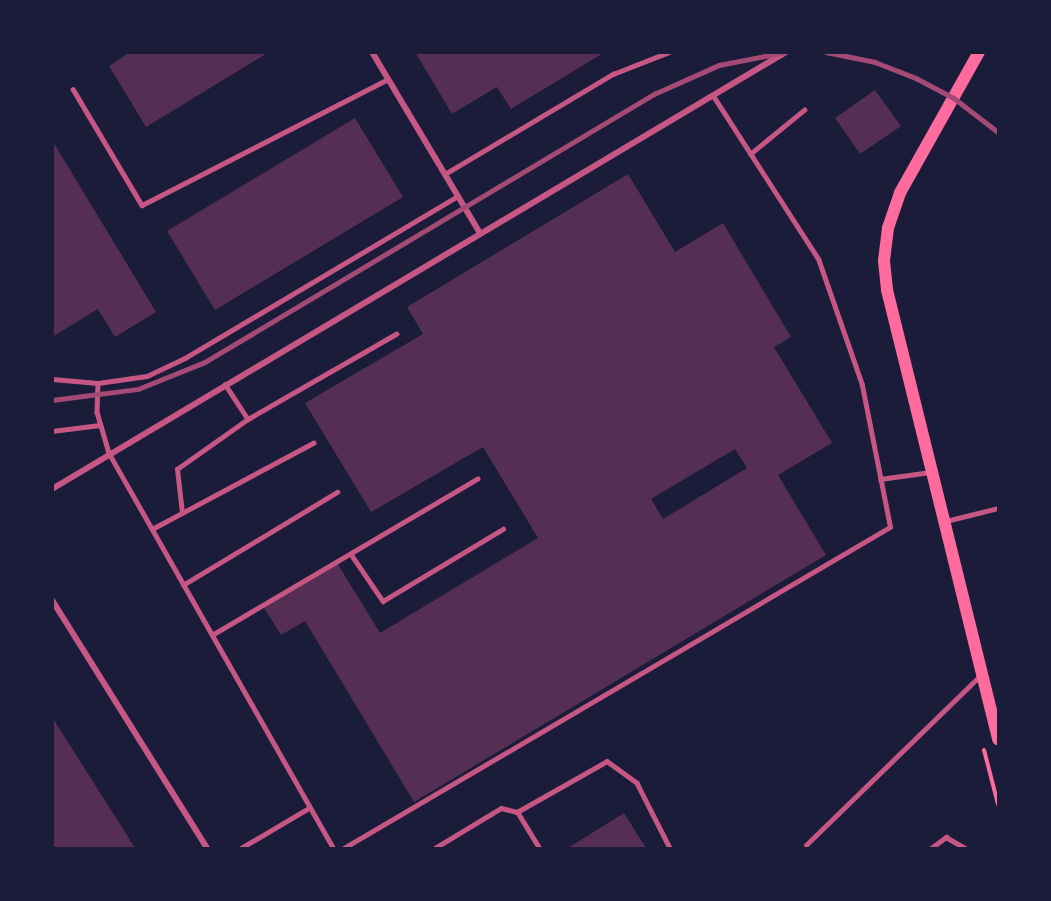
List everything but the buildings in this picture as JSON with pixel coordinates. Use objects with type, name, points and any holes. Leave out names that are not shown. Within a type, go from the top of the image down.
[{"type":"main road","points":[[979,52],[900,193],[885,248],[887,290],[999,740]]},
{"type":"street","points":[[372,52],[480,232]]},
{"type":"street","points":[[52,489],[225,383],[786,52]]},
{"type":"street","points":[[52,600],[207,849]]},
{"type":"lane","points":[[445,174],[614,74],[669,52]]},
{"type":"lane","points":[[73,89],[142,205],[388,79]]},
{"type":"lane","points":[[344,849],[890,527],[862,385],[818,259],[713,96]]},
{"type":"lane","points":[[750,154],[804,110]]},
{"type":"lane","points":[[52,379],[98,383],[147,376],[185,358],[458,196]]},
{"type":"lane","points":[[182,513],[177,469],[248,419],[396,334]]},
{"type":"lane","points":[[98,383],[100,425],[109,453],[333,849]]},
{"type":"lane","points":[[225,383],[248,419]]},
{"type":"lane","points":[[52,431],[100,425]]},
{"type":"lane","points":[[152,529],[314,442]]},
{"type":"lane","points":[[880,479],[931,472]]},
{"type":"lane","points":[[212,635],[477,479]]},
{"type":"lane","points":[[183,585],[337,492]]},
{"type":"lane","points":[[944,521],[999,508]]},
{"type":"lane","points":[[351,554],[383,601],[502,529]]},
{"type":"lane","points":[[806,845],[981,675]]},
{"type":"lane","points":[[435,849],[501,808],[517,812],[607,761],[637,783],[670,849]]},
{"type":"lane","points":[[241,849],[309,808]]},
{"type":"lane","points":[[517,812],[539,849]]},
{"type":"lane","points":[[930,849],[946,837],[965,849]]},
{"type":"path","points":[[983,744],[999,804]]},
{"type":"railway","points":[[52,400],[138,389],[205,362],[654,94],[719,65],[785,52]]},
{"type":"railway","points":[[826,52],[875,62],[916,78],[954,98],[998,132]]}]
